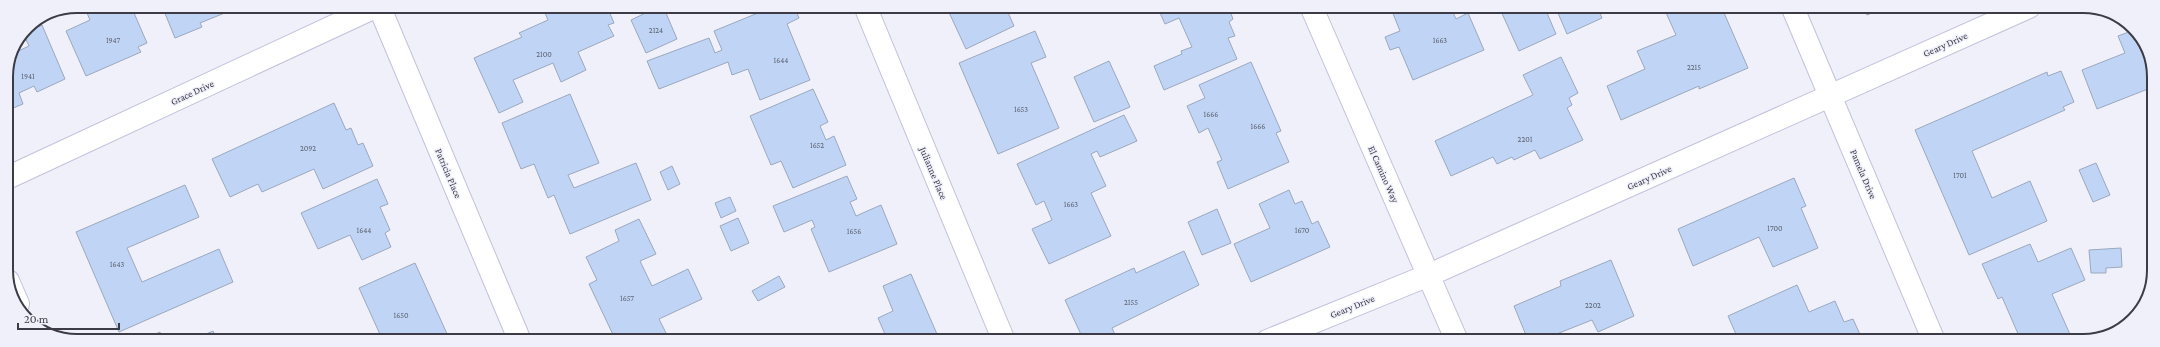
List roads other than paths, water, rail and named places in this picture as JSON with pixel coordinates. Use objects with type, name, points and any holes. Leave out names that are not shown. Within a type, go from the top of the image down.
[{"type":"street","name":"Grace Drive","points":[[13,175],[363,13]]},
{"type":"street","name":"Patricia Place","points":[[381,13],[517,334]]},
{"type":"street","name":"Julianne Place","points":[[868,13],[1001,334]]},
{"type":"street","name":"El Camino Way","points":[[1315,13],[1454,334]]},
{"type":"street","name":"Pamela Drive","points":[[1795,13],[1931,334]]},
{"type":"street","name":"Geary Drive","points":[[1284,334],[1429,275],[2016,13]]}]
